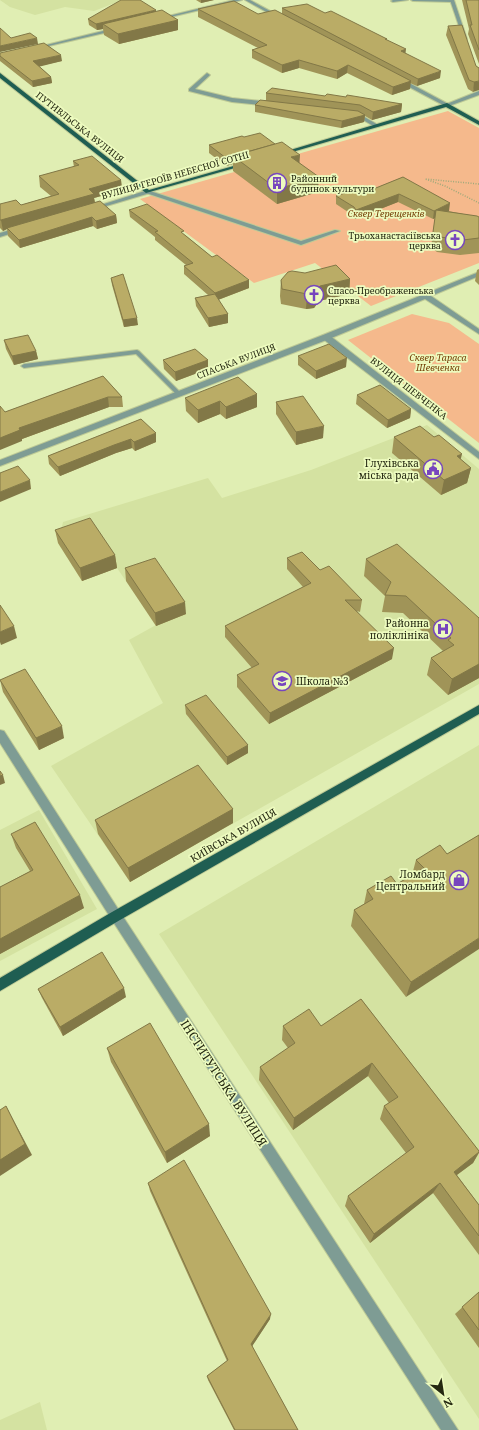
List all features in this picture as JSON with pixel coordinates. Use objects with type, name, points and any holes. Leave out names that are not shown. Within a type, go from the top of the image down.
[{"type":"main road","name":"ПУТИВЛЬСЬКА ВУЛИЦЯ","points":[[0,76],[148,192]]},
{"type":"main road","points":[[270,156],[447,105],[479,123]]},
{"type":"main road","name":"ВУЛИЦЯ ГЕРОЇВ НЕБЕСНОЇ СОТНІ","points":[[148,192],[255,161]]},
{"type":"main road","name":"КИЇВСЬКА ВУЛИЦЯ","points":[[0,985],[116,916],[479,709]]},
{"type":"street","points":[[155,20],[240,0]]},
{"type":"street","points":[[247,0],[288,22]]},
{"type":"street","points":[[452,1],[468,46]]},
{"type":"street","points":[[31,49],[124,27]]},
{"type":"street","points":[[207,75],[191,90],[232,100],[277,105]]},
{"type":"street","points":[[392,76],[447,105],[479,93]]},
{"type":"street","points":[[344,114],[359,116],[377,126]]},
{"type":"street","name":"ВУЛИЦЯ ГЕРОЇВ НЕБЕСНОЇ СОТНІ","points":[[82,211],[148,192]]},
{"type":"street","points":[[0,235],[30,226]]},
{"type":"street","name":"СПАСЬКА ВУЛИЦЯ","points":[[0,463],[326,337],[479,274]]},
{"type":"street","points":[[426,296],[479,332]]},
{"type":"street","name":"ВУЛИЦЯ ШЕВЧЕНКА","points":[[326,337],[479,456]]},
{"type":"street","name":"ІНСТИТУТСЬКА ВУЛИЦЯ","points":[[0,734],[116,916],[450,1430]]},
{"type":"lane","points":[[393,1],[406,0]]},
{"type":"lane","points":[[413,0],[452,1]]},
{"type":"lane","points":[[148,192],[301,243],[337,231]]},
{"type":"lane","points":[[24,366],[137,352],[179,394]]},
{"type":"path","points":[[479,184],[425,179],[445,186],[479,203]]},
{"type":"shaded area","points":[[0,0],[123,0],[94,11],[65,7],[35,15],[10,7]]},
{"type":"shaded area","name":"Школа №3","points":[[427,425],[479,469],[479,684],[130,882],[51,766],[163,703],[129,640],[156,625],[117,568],[82,581],[58,543],[63,522],[208,478],[222,498],[311,470]]},
{"type":"shaded area","points":[[479,745],[479,1419],[159,934]]},
{"type":"shaded area","points":[[39,810],[97,909],[0,961],[0,830]]},
{"type":"shaded area","points":[[40,1402],[47,1430],[0,1430],[0,1420]]},
{"type":"green space","name":"Сквер Терещенків","points":[[448,111],[479,128],[479,263],[371,306],[315,263],[254,283],[140,199]]},
{"type":"green space","name":"Сквер Тараса Шевченка","points":[[412,314],[449,323],[479,344],[479,443],[348,340]]},
{"type":"building","points":[[121,0],[140,0],[156,10],[96,24],[88,19]]},
{"type":"building","points":[[466,0],[479,0],[479,50],[470,25],[472,25]]},
{"type":"building","points":[[234,1],[258,14],[275,10],[411,81],[393,87],[348,65],[337,71],[299,60],[282,65],[252,50],[267,45],[198,9]]},
{"type":"building","points":[[307,4],[325,13],[331,11],[387,39],[385,39],[406,49],[401,51],[441,71],[418,79],[282,8]]},
{"type":"building","points":[[162,10],[178,20],[118,34],[103,24]]},
{"type":"building","points":[[462,25],[476,66],[479,68],[479,81],[474,82],[469,80],[448,26]]},
{"type":"building","points":[[0,28],[11,38],[30,33],[37,38],[0,46]]},
{"type":"building","points":[[44,43],[61,55],[33,61],[51,77],[32,81],[0,56],[0,53]]},
{"type":"building","points":[[272,88],[325,96],[327,94],[346,97],[347,95],[402,104],[373,112],[360,105],[266,93]]},
{"type":"building","points":[[260,100],[358,111],[365,115],[342,121],[255,105]]},
{"type":"building","points":[[260,133],[275,144],[226,158],[209,145],[242,136],[244,137]]},
{"type":"building","points":[[282,142],[300,155],[291,157],[319,177],[277,189],[233,156]]},
{"type":"building","points":[[92,156],[121,180],[89,189],[94,194],[0,220],[0,204],[16,200],[21,205],[59,194],[39,176],[79,165],[73,161]]},
{"type":"building","points":[[403,177],[450,203],[434,211],[399,194],[356,210],[354,207],[336,196],[354,190],[361,194]]},
{"type":"building","points":[[100,201],[116,215],[96,221],[92,217],[19,240],[7,228]]},
{"type":"building","points":[[147,204],[184,231],[181,232],[212,257],[217,255],[249,280],[215,293],[184,266],[193,263],[155,232],[158,231],[129,210]]},
{"type":"building","points":[[436,210],[479,217],[479,238],[463,240],[440,237],[433,232]]},
{"type":"building","points":[[336,265],[350,279],[320,286],[315,293],[307,294],[282,289],[281,280],[288,272],[292,271],[305,273]]},
{"type":"building","points":[[123,274],[137,318],[123,320],[111,278]]},
{"type":"building","points":[[215,294],[228,314],[208,318],[195,298]]},
{"type":"building","points":[[28,335],[36,351],[12,356],[4,340]]},
{"type":"building","points":[[329,344],[347,358],[316,371],[298,356]]},
{"type":"building","points":[[195,349],[208,360],[175,372],[163,360]]},
{"type":"building","points":[[103,376],[122,397],[108,397],[19,428],[20,430],[0,438],[0,406],[5,412]]},
{"type":"building","points":[[238,377],[257,394],[226,407],[220,401],[198,410],[185,398]]},
{"type":"building","points":[[380,385],[411,409],[388,420],[357,395]]},
{"type":"building","points":[[303,396],[324,426],[296,432],[276,402]]},
{"type":"building","points":[[141,419],[156,433],[134,442],[131,439],[58,467],[48,456]]},
{"type":"building","points":[[420,426],[434,437],[439,435],[462,454],[457,456],[471,468],[444,480],[394,437]]},
{"type":"building","points":[[18,466],[30,480],[0,492],[0,473]]},
{"type":"building","points":[[90,518],[115,555],[80,568],[55,530]]},
{"type":"building","points":[[397,544],[479,618],[479,664],[452,679],[431,658],[454,645],[448,640],[451,638],[406,596],[385,595],[391,582],[366,559]]},
{"type":"building","points":[[302,552],[320,570],[329,566],[362,600],[345,600],[394,648],[270,713],[237,675],[259,664],[225,626],[311,583],[287,558]]},
{"type":"building","points":[[155,558],[185,602],[155,613],[125,568]]},
{"type":"building","points":[[0,605],[14,626],[0,632]]},
{"type":"building","points":[[25,669],[62,726],[36,738],[0,680]]},
{"type":"building","points":[[206,695],[248,745],[227,757],[185,705]]},
{"type":"building","points":[[198,765],[233,809],[128,868],[95,820]]},
{"type":"building","points":[[35,822],[80,895],[0,939],[0,887],[33,870],[11,834]]},
{"type":"building","points":[[479,835],[479,938],[411,982],[354,910],[373,899],[367,890],[391,876],[397,884],[424,868],[416,860],[440,845],[447,854]]},
{"type":"building","points":[[102,952],[124,988],[60,1027],[38,989]]},
{"type":"building","points":[[361,999],[479,1151],[454,1172],[479,1205],[479,1236],[440,1183],[374,1234],[348,1196],[414,1147],[384,1106],[398,1097],[372,1063],[294,1118],[260,1067],[295,1043],[283,1026],[309,1009],[321,1026]]},
{"type":"building","points":[[150,1023],[209,1124],[165,1152],[107,1048]]},
{"type":"building","points":[[6,1106],[25,1144],[0,1160],[0,1110]]},
{"type":"building","points":[[184,1160],[271,1314],[251,1344],[298,1430],[235,1430],[207,1376],[228,1360],[148,1183]]},
{"type":"building","points":[[479,1292],[479,1330],[462,1307]]},
{"type":"place","name":"Районний будинок культури","points":[[277,183]]},
{"type":"place","name":"Трьоханастасіївська церква","points":[[455,240]]},
{"type":"place","name":"Спасо-Преображенська церква","points":[[314,295]]},
{"type":"place","name":"Глухівська міська рада","points":[[433,469]]},
{"type":"place","name":"Районна поліклініка","points":[[443,629]]},
{"type":"place","name":"Школа №3","points":[[282,681]]},
{"type":"place","name":"Ломбард Центральний","points":[[459,880]]}]
